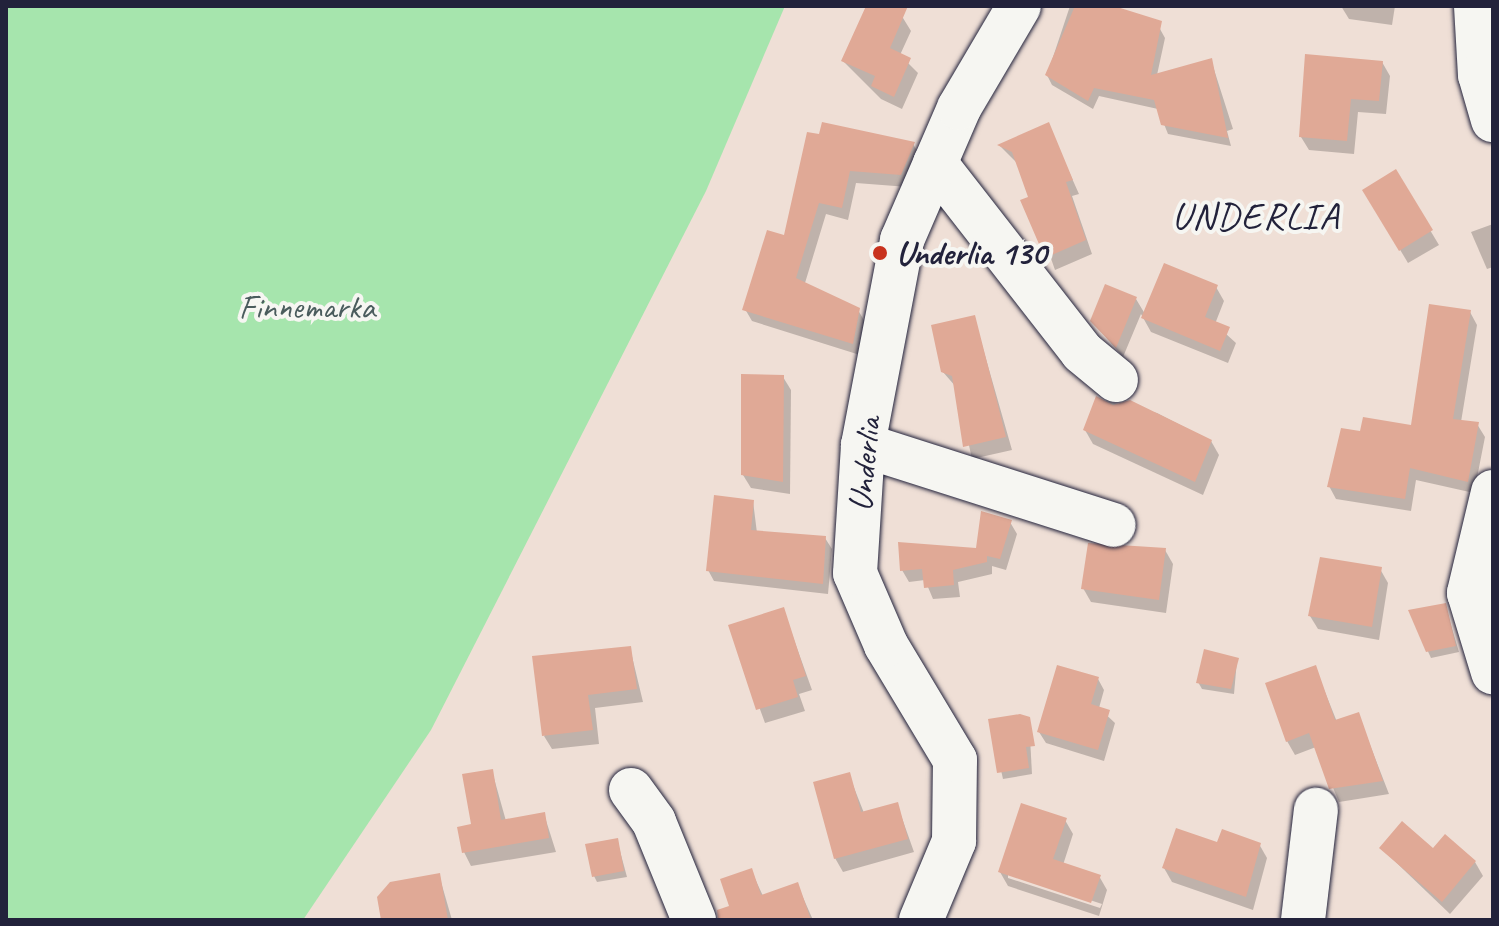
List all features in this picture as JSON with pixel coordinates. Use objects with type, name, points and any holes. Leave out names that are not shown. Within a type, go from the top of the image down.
[{"type":"street","name":"Underlia","points":[[921,920],[954,841],[955,760],[886,645],[855,573],[863,445],[902,240],[935,163],[1019,6]]},
{"type":"street","points":[[1476,6],[1480,75],[1493,120]]},
{"type":"street","points":[[935,163],[1082,352],[1116,380]]},
{"type":"street","points":[[863,445],[1114,525]]},
{"type":"street","points":[[1493,492],[1469,593],[1485,628],[1493,672]]},
{"type":"street","points":[[631,790],[654,822],[694,920]]},
{"type":"street","points":[[1303,920],[1316,810]]},
{"type":"green space","name":"Finnemarka","points":[[6,6],[785,6],[706,191],[431,730],[303,920],[6,920]]},
{"type":"building","points":[[866,6],[908,6],[890,48],[911,58],[894,97],[871,86],[875,76],[841,61]]},
{"type":"building","points":[[1075,6],[1114,6],[1162,21],[1151,75],[1212,58],[1228,138],[1161,125],[1154,100],[1094,88],[1088,101],[1045,75]]},
{"type":"building","points":[[1305,54],[1383,61],[1379,101],[1351,99],[1347,141],[1299,137]]},
{"type":"building","points":[[822,122],[915,142],[901,175],[850,171],[842,208],[819,203],[796,278],[860,308],[853,344],[742,310],[767,230],[784,235],[807,132],[819,134]]},
{"type":"building","points":[[1049,122],[1073,180],[1066,182],[1086,240],[1045,258],[1020,200],[1028,197],[1012,152],[997,145]]},
{"type":"building","points":[[1396,169],[1433,230],[1399,251],[1362,190]]},
{"type":"building","points":[[1164,263],[1218,285],[1205,317],[1230,327],[1220,351],[1141,318]]},
{"type":"building","points":[[1105,284],[1137,297],[1116,348],[1090,321]]},
{"type":"building","points":[[1429,304],[1471,310],[1453,419],[1479,422],[1468,482],[1410,468],[1405,499],[1327,487],[1341,428],[1360,431],[1363,417],[1411,425]]},
{"type":"building","points":[[975,315],[1006,437],[963,447],[952,376],[941,372],[931,325]]},
{"type":"building","points":[[741,374],[784,375],[783,482],[741,475]]},
{"type":"building","points":[[1096,396],[1113,405],[1130,400],[1212,440],[1195,482],[1083,430]]},
{"type":"building","points":[[714,495],[754,500],[751,530],[826,536],[823,584],[706,571]]},
{"type":"building","points":[[981,511],[1012,520],[1000,559],[987,556],[987,562],[953,570],[954,585],[924,588],[922,569],[900,571],[898,542],[976,548]]},
{"type":"building","points":[[1088,543],[1166,548],[1159,600],[1081,589]]},
{"type":"building","points":[[1320,557],[1382,567],[1372,627],[1308,616]]},
{"type":"building","points":[[1446,603],[1456,646],[1426,652],[1408,610]]},
{"type":"building","points":[[784,607],[806,676],[793,680],[798,697],[756,710],[728,625]]},
{"type":"building","points":[[631,646],[637,689],[588,695],[593,730],[542,736],[532,656]]},
{"type":"building","points":[[1204,649],[1239,658],[1231,689],[1196,683]]},
{"type":"building","points":[[1057,665],[1099,677],[1091,704],[1110,710],[1098,750],[1037,732]]},
{"type":"building","points":[[1316,665],[1335,720],[1359,712],[1383,781],[1329,789],[1309,733],[1286,742],[1265,683]]},
{"type":"building","points":[[1020,714],[1030,717],[1035,746],[1026,747],[1029,768],[997,773],[988,719]]},
{"type":"building","points":[[493,769],[501,820],[545,812],[549,838],[462,853],[457,827],[471,824],[462,774]]},
{"type":"building","points":[[850,772],[861,812],[898,802],[908,839],[834,859],[813,782]]},
{"type":"building","points":[[1021,803],[1067,818],[1053,859],[1101,875],[1091,903],[998,872]]},
{"type":"building","points":[[1402,821],[1433,848],[1445,834],[1476,861],[1442,902],[1379,848]]},
{"type":"building","points":[[1176,828],[1217,842],[1222,829],[1261,843],[1246,897],[1162,868]]},
{"type":"building","points":[[618,838],[624,871],[592,877],[585,844]]},
{"type":"building","points":[[752,868],[761,895],[798,882],[811,920],[718,920],[717,910],[729,906],[720,879]]},
{"type":"building","points":[[440,873],[448,920],[381,920],[377,897],[390,882]]},
{"type":"place","name":"Underlia 130","points":[[880,253]]},
{"type":"district","name":"UNDERLIA","points":[[1256,216]]}]
